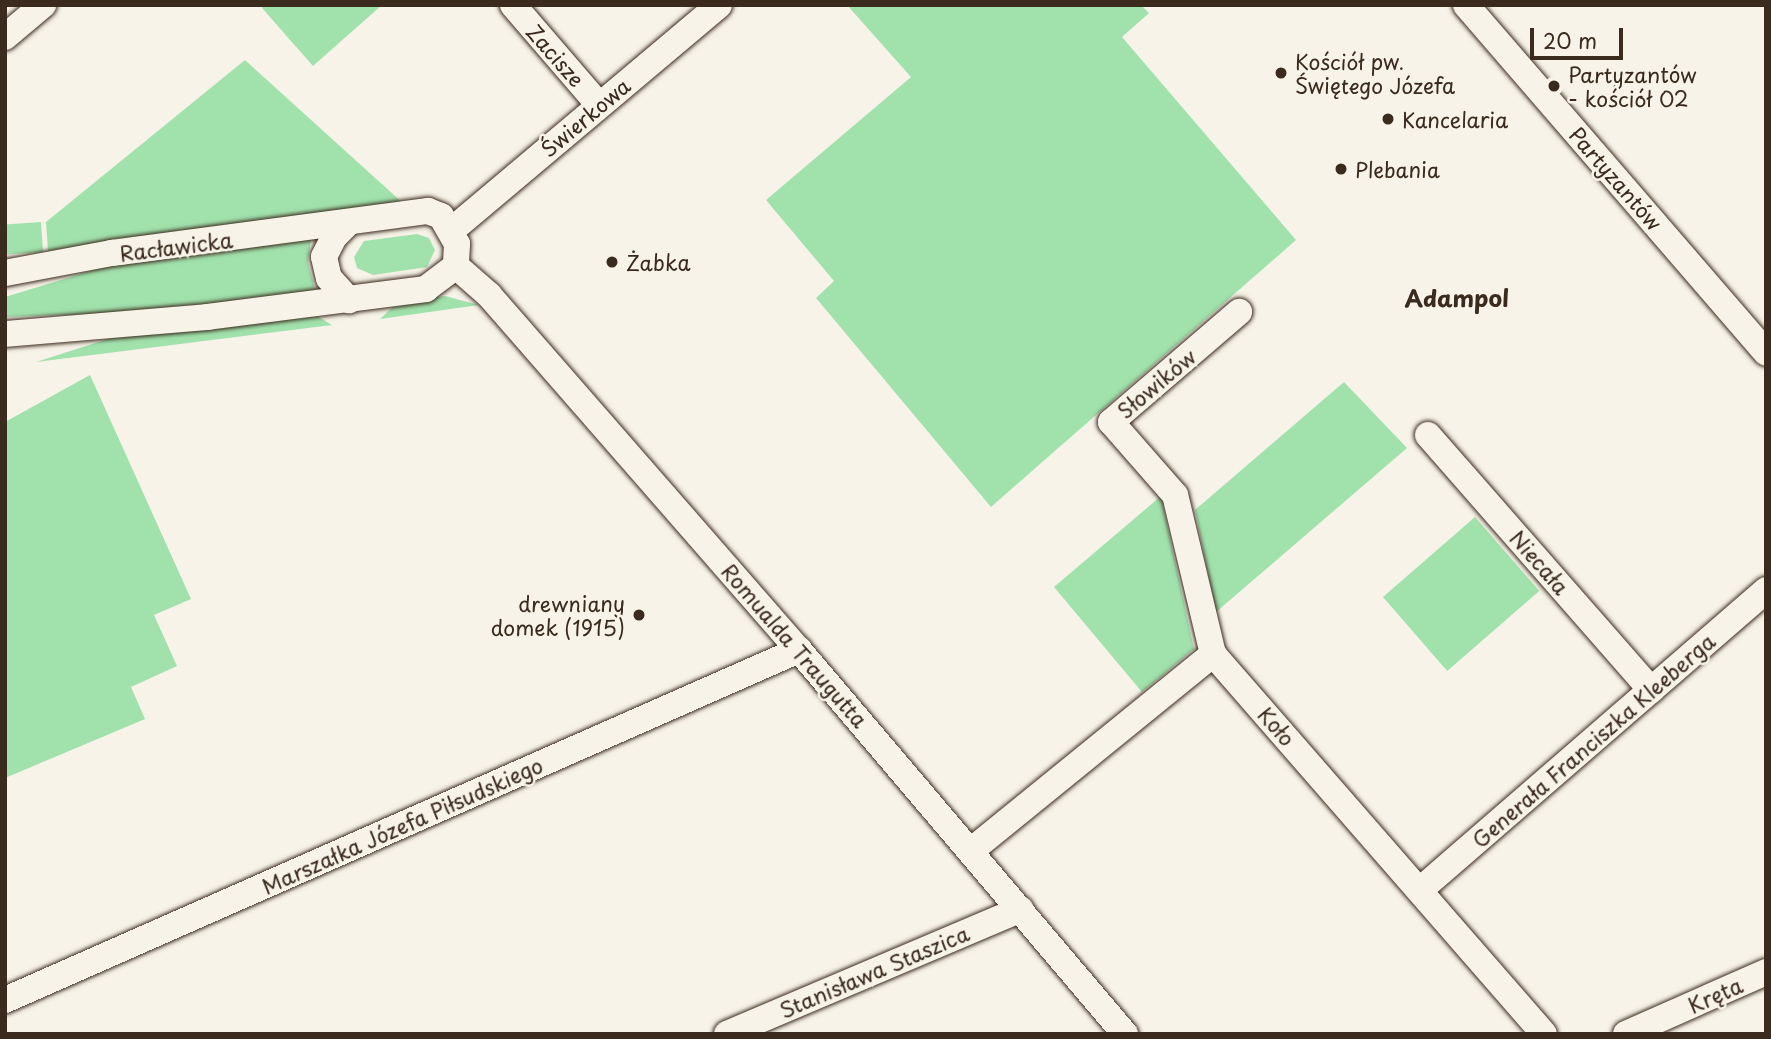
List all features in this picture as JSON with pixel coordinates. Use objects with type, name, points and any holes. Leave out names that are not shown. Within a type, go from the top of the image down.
[{"type":"street","points":[[5,37],[43,5]]},
{"type":"street","name":"Zacisze","points":[[513,5],[599,105]]},
{"type":"street","name":"Świerkowa","points":[[452,230],[719,5]]},
{"type":"street","name":"Partyzantów","points":[[1465,5],[1766,352]]},
{"type":"street","name":"Racławicka","points":[[5,273],[112,253],[348,224],[428,211],[441,216],[452,230]]},
{"type":"street","points":[[348,224],[334,237],[324,257],[329,278],[349,300]]},
{"type":"street","points":[[5,334],[349,300],[426,289],[456,265],[457,244],[452,230]]},
{"type":"street","name":"Romualda Traugutta","points":[[456,265],[489,295],[799,650],[972,850],[1125,1034]]},
{"type":"street","name":"Słowików","points":[[1213,654],[1175,495],[1111,422],[1239,312]]},
{"type":"street","name":"Niecała","points":[[1428,435],[1651,690]]},
{"type":"street","name":"Generała Franciszka Kleeberga","points":[[1420,890],[1766,590]]},
{"type":"street","name":"Marszałka Józefa Piłsudskiego","points":[[5,1000],[799,650]]},
{"type":"street","points":[[972,850],[1213,654]]},
{"type":"street","name":"Koło","points":[[1213,654],[1544,1034]]},
{"type":"street","name":"Stanisława Staszica","points":[[727,1034],[1021,909]]},
{"type":"street","name":"Kręta","points":[[1626,1034],[1766,972]]},
{"type":"green space","points":[[265,5],[382,5],[313,66],[262,8]]},
{"type":"green space","points":[[847,5],[1141,5],[1149,13],[1122,37],[1296,240],[991,507],[816,298],[834,281],[766,200],[911,77]]},
{"type":"green space","points":[[245,60],[405,205],[48,251],[46,222]]},
{"type":"green space","points":[[41,222],[43,252],[7,254],[5,225]]},
{"type":"green space","points":[[417,234],[429,238],[435,250],[427,267],[373,275],[357,268],[354,257],[364,241]]},
{"type":"green space","points":[[311,239],[308,263],[316,292],[183,311],[5,317],[5,297],[133,258]]},
{"type":"green space","points":[[445,296],[479,305],[380,319],[397,303]]},
{"type":"green space","points":[[317,316],[332,325],[36,362],[114,337]]},
{"type":"green space","points":[[90,375],[191,599],[154,615],[177,666],[131,687],[145,719],[5,778],[5,422]]},
{"type":"green space","points":[[1344,382],[1407,448],[1216,612],[1195,510]]},
{"type":"green space","points":[[1161,496],[1194,649],[1142,692],[1054,587]]},
{"type":"green space","points":[[1475,517],[1539,591],[1447,671],[1383,597]]},
{"type":"place","name":"Kościół pw. Świętego Józefa","points":[[1281,73]]},
{"type":"place","name":"Partyzantów - kościół 02","points":[[1554,86]]},
{"type":"place","name":"Kancelaria","points":[[1388,119]]},
{"type":"place","name":"Plebania","points":[[1341,169]]},
{"type":"place","name":"Żabka","points":[[612,262]]},
{"type":"place","name":"drewniany domek (1915)","points":[[639,615]]},
{"type":"district","name":"Adampol","points":[[1457,298]]}]
